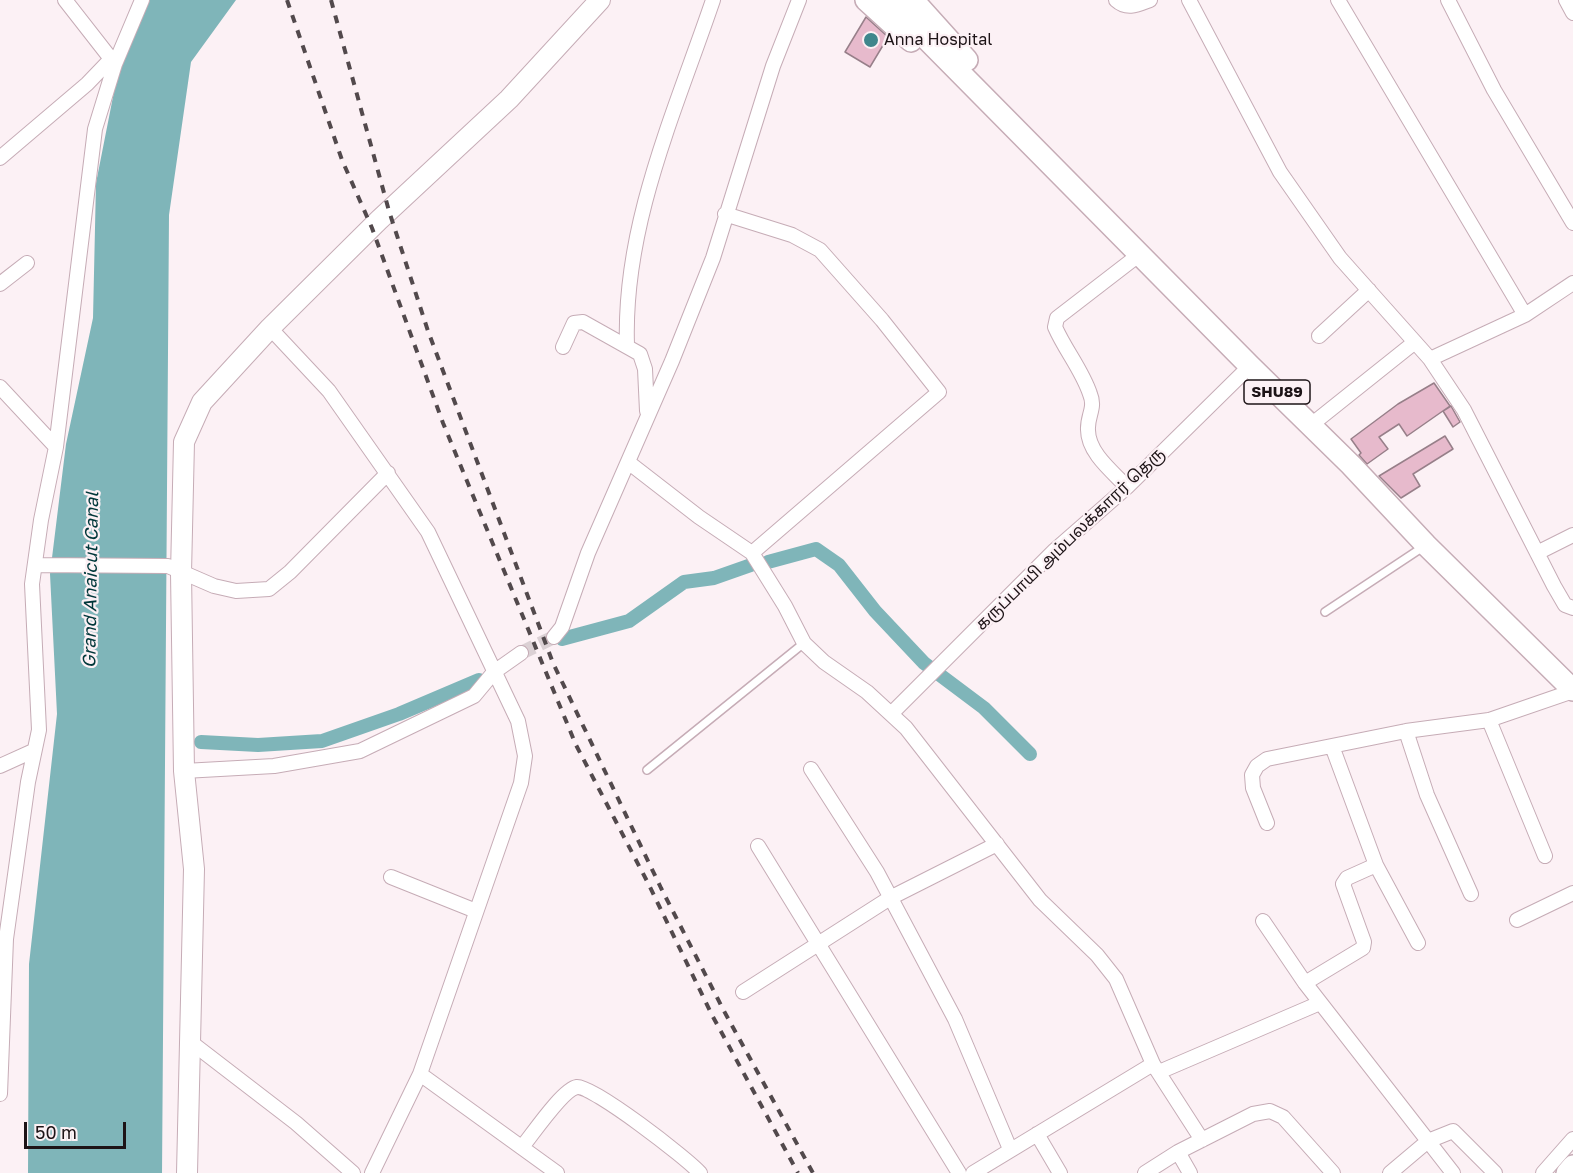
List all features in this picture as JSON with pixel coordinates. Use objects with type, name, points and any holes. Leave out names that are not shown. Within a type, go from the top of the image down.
[{"type":"main road","points":[[187,1173],[192,1042],[194,869],[184,771],[174,570],[184,442],[202,402],[270,328],[379,220],[509,99],[600,0]]},
{"type":"main road","points":[[866,0],[956,80],[981,94]]},
{"type":"main road","name":"SHU89","points":[[900,4],[981,94],[1573,691]]},
{"type":"main road","points":[[1567,1173],[1573,1166]]},
{"type":"street","points":[[65,0],[113,62]]},
{"type":"street","points":[[0,1094],[6,939],[33,751],[39,730],[32,584],[41,565],[41,520],[56,447],[95,129],[113,62],[142,0]]},
{"type":"street","points":[[627,345],[626,315],[640,216],[678,96],[713,0]]},
{"type":"street","points":[[554,637],[562,627],[588,554],[712,258],[773,66],[799,0]]},
{"type":"street","points":[[1116,0],[1124,6],[1136,6],[1150,0]]},
{"type":"street","points":[[1189,0],[1280,172],[1340,258],[1430,358],[1464,410],[1565,605],[1573,608]]},
{"type":"street","points":[[1338,0],[1525,315]]},
{"type":"street","points":[[1448,0],[1494,90],[1573,223]]},
{"type":"street","points":[[1566,0],[1573,13]]},
{"type":"street","points":[[0,158],[113,62]]},
{"type":"street","points":[[725,214],[792,235],[820,250],[882,320],[939,392],[752,553]]},
{"type":"street","points":[[1127,487],[1105,465],[1092,446],[1088,430],[1094,406],[1090,393],[1055,327],[1057,318],[1140,254]]},
{"type":"street","points":[[0,284],[27,263]]},
{"type":"street","points":[[1430,358],[1525,315],[1573,283]]},
{"type":"street","points":[[1319,336],[1370,290]]},
{"type":"street","points":[[563,347],[569,329],[574,323],[584,322],[639,354],[645,369],[647,416]]},
{"type":"street","points":[[270,328],[329,391],[428,532],[518,721],[525,756],[521,783],[420,1074],[373,1173]]},
{"type":"street","points":[[1311,425],[1415,342]]},
{"type":"street","name":"கருப்பாயி அம்பலக்காரர் தெரு","points":[[891,714],[1055,550],[1127,487],[1250,366]]},
{"type":"street","points":[[0,387],[56,447]]},
{"type":"street","points":[[628,462],[699,517],[752,553],[785,606],[804,643],[906,728],[1040,900],[1097,955],[1116,979],[1156,1068],[1202,1140]]},
{"type":"street","points":[[41,565],[174,570],[214,586],[236,591],[268,589],[290,572],[388,473]]},
{"type":"street","points":[[1537,553],[1573,535]]},
{"type":"street","points":[[184,771],[274,766],[360,751],[474,696],[494,672],[521,653]]},
{"type":"street","points":[[1267,823],[1253,788],[1252,775],[1257,766],[1267,759],[1406,731],[1488,720],[1573,691]]},
{"type":"street","points":[[1488,720],[1545,856]]},
{"type":"street","points":[[1406,731],[1427,795],[1471,894]]},
{"type":"street","points":[[1332,746],[1376,865],[1418,943]]},
{"type":"street","points":[[0,766],[33,751]]},
{"type":"street","points":[[811,769],[877,872],[955,1019],[1010,1149]]},
{"type":"street","points":[[743,993],[817,943],[890,898],[997,844]]},
{"type":"street","points":[[758,846],[959,1173]]},
{"type":"street","points":[[1305,983],[1363,948],[1364,942],[1343,884],[1347,878],[1376,865]]},
{"type":"street","points":[[391,877],[476,911]]},
{"type":"street","points":[[1516,920],[1573,893]]},
{"type":"street","points":[[1263,921],[1320,1003],[1454,1173]]},
{"type":"street","points":[[973,1173],[1010,1149],[1156,1068],[1320,1003]]},
{"type":"street","points":[[192,1042],[296,1123],[352,1173]]},
{"type":"street","points":[[420,1074],[557,1173]]},
{"type":"street","points":[[522,1147],[567,1093],[577,1087],[590,1089],[639,1123],[700,1173]]},
{"type":"street","points":[[1145,1173],[1178,1152],[1253,1114],[1270,1111],[1283,1117],[1333,1173]]},
{"type":"street","points":[[1390,1173],[1428,1141],[1453,1131],[1496,1173]]},
{"type":"street","points":[[1037,1134],[1060,1173]]},
{"type":"street","points":[[1543,1173],[1573,1138]]},
{"type":"street","points":[[1178,1152],[1190,1173]]},
{"type":"lane","points":[[1325,612],[1426,545]]},
{"type":"lane","points":[[647,770],[804,643]]},
{"type":"water","name":"Grand Anaicut Canal","points":[[150,0],[236,0],[191,62],[169,215],[162,1173],[28,1173],[29,964],[57,714],[50,574],[66,444],[93,318],[96,183],[124,41]]},
{"type":"building","points":[[866,17],[888,37],[870,67],[845,52]]},
{"type":"building","points":[[1434,383],[1450,406],[1407,436],[1399,424],[1379,437],[1388,449],[1367,464],[1359,455],[1361,453],[1351,439],[1398,404]]},
{"type":"building","points":[[1451,406],[1460,422],[1453,427],[1443,411]]},
{"type":"building","points":[[1445,436],[1453,449],[1413,474],[1420,486],[1401,498],[1379,476]]},
{"type":"waterway","points":[[768,562],[816,549],[839,565],[875,611],[924,663],[984,708],[1030,754]]},
{"type":"waterway","points":[[562,639],[629,621],[684,582],[714,578],[751,565]]},
{"type":"waterway","points":[[201,742],[258,745],[322,741],[399,714],[479,680]]},
{"type":"tunnel","points":[[521,653],[554,637]]},
{"type":"railway","points":[[287,0],[342,160],[372,228],[443,423],[576,745],[649,885],[712,1015],[798,1173]]},
{"type":"railway","points":[[331,0],[389,211],[428,331],[553,663],[661,888],[724,1011],[813,1173]]},
{"type":"place","name":"Anna Hospital","points":[[871,40]]}]
